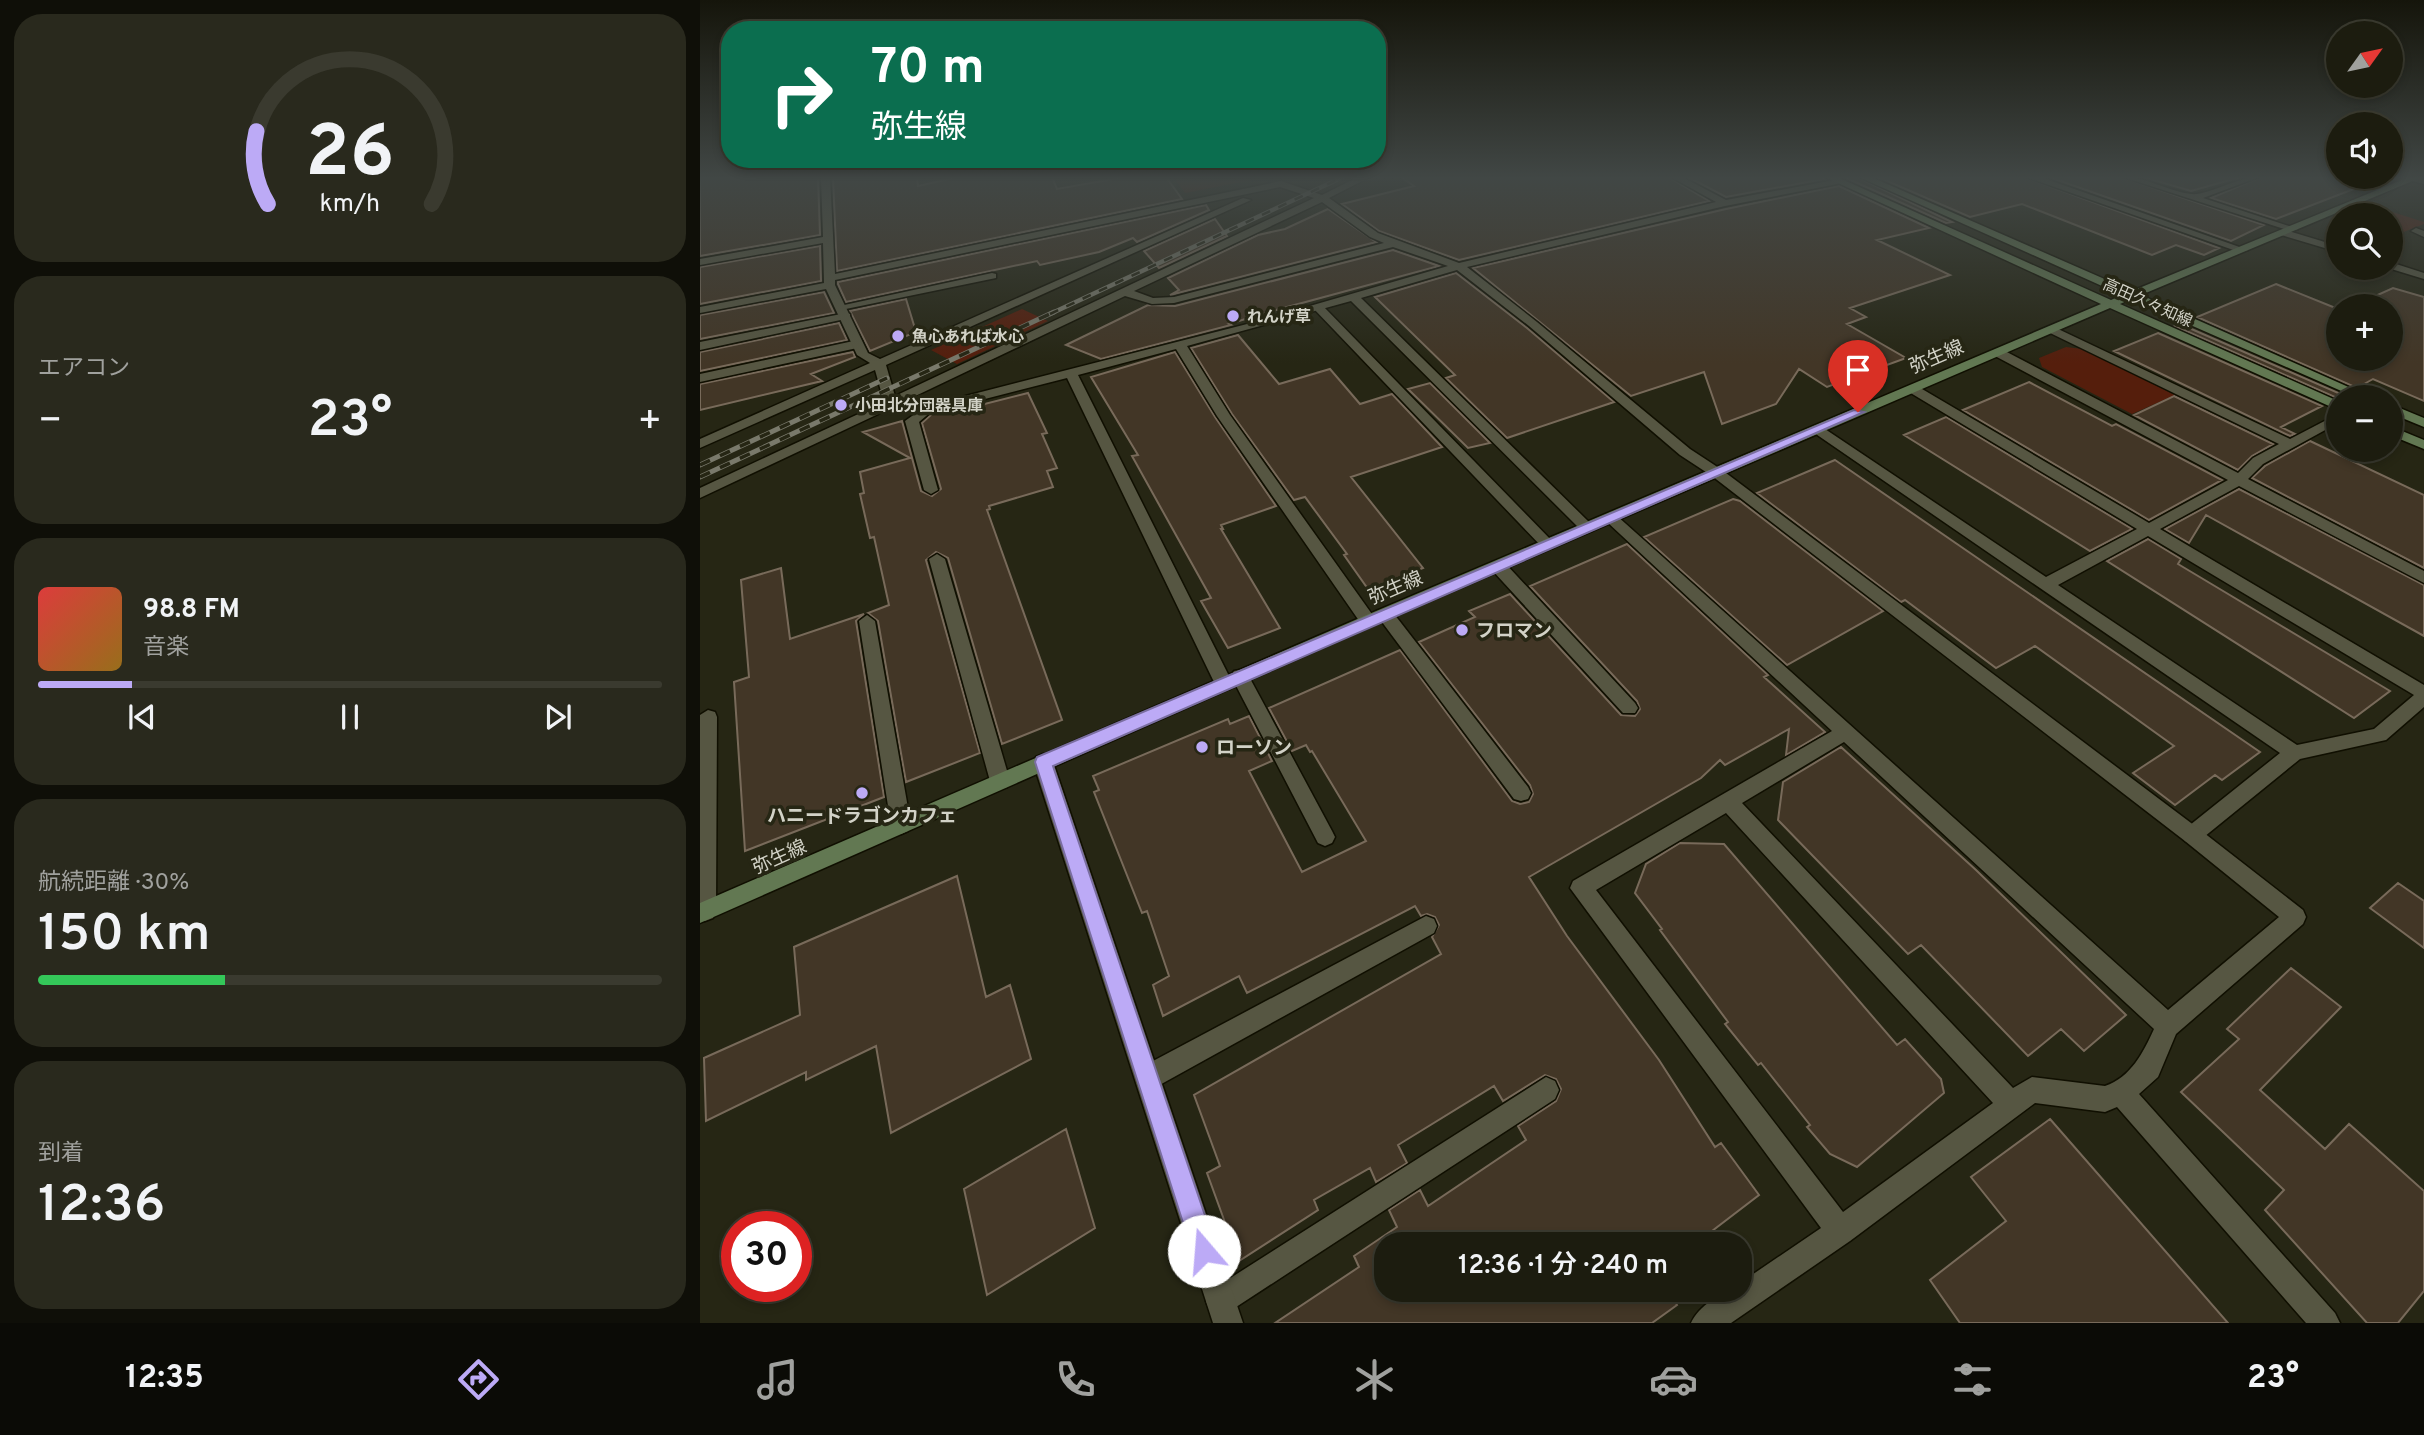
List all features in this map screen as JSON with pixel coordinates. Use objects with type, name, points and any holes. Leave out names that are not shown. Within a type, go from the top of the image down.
[{"type":"street","points":[[700,262],[828,239],[830,281],[863,355],[879,363],[891,404]]},
{"type":"street","points":[[700,310],[1024,239]]},
{"type":"street","points":[[700,444],[1159,239]]},
{"type":"street","points":[[700,494],[1237,239]]},
{"type":"street","points":[[1382,239],[1459,266],[1533,324],[1685,452],[1717,472],[2192,835],[2295,917],[2168,1026],[2149,1068],[2121,1093],[2105,1099],[2032,1090],[1839,1231],[1706,1323]]},
{"type":"street","points":[[891,404],[946,405],[1180,345],[1459,266],[1574,239]]},
{"type":"street","name":"高田久々知線","points":[[1965,239],[2326,401]]},
{"type":"street","name":"高田久々知線","points":[[2004,239],[2338,385]]},
{"type":"street","points":[[2211,239],[2244,250]]},
{"type":"street","name":"弥生線","points":[[703,912],[1232,680],[2109,304],[2271,239]]},
{"type":"street","points":[[1125,292],[1152,301],[1174,300],[1393,244]]},
{"type":"street","points":[[2403,269],[2424,276]]},
{"type":"street","points":[[700,346],[992,276]]},
{"type":"street","points":[[1354,297],[1587,528]]},
{"type":"street","points":[[1318,307],[1548,545]]},
{"type":"street","points":[[2052,330],[2290,444]]},
{"type":"street","points":[[700,378],[858,344]]},
{"type":"street","points":[[1180,345],[1224,416],[1377,618],[1521,793]]},
{"type":"street","points":[[1999,353],[2424,578]]},
{"type":"street","points":[[1071,374],[1232,680],[1325,838]]},
{"type":"street","points":[[1913,389],[2424,695],[2379,735],[2294,753],[2192,835]]},
{"type":"street","points":[[931,490],[912,421],[933,405]]},
{"type":"street","points":[[2403,414],[2424,423]]},
{"type":"street","points":[[2045,585],[2238,481],[2258,461],[2326,424]]},
{"type":"street","points":[[1817,430],[2294,753]]},
{"type":"street","points":[[2403,435],[2424,445]]},
{"type":"street","points":[[1611,518],[2168,1026]]},
{"type":"street","points":[[937,559],[1000,781]]},
{"type":"street","points":[[1498,566],[1629,708]]},
{"type":"street","points":[[867,621],[901,825]]},
{"type":"street","points":[[703,912],[708,717]]},
{"type":"street","points":[[1839,1231],[1581,888],[1846,732]]},
{"type":"street","points":[[1044,762],[1224,1312],[1546,1090]]},
{"type":"street","points":[[1728,802],[2012,1105]]},
{"type":"street","points":[[1147,1078],[1426,926]]},
{"type":"street","points":[[2121,1093],[2325,1323]]},
{"type":"shaded area","points":[[1022,309],[1048,321],[957,364],[931,350]]},
{"type":"shaded area","points":[[2066,347],[2083,349],[2175,395],[2132,414],[2042,367],[2039,358]]},
{"type":"building","points":[[700,239],[799,239],[700,256]]},
{"type":"building","points":[[836,239],[992,239],[837,271]]},
{"type":"building","points":[[1045,239],[1131,239],[1099,252],[1040,265],[1037,261],[846,302],[838,282]]},
{"type":"building","points":[[1171,239],[1221,239],[1159,268],[1144,251]]},
{"type":"building","points":[[1250,239],[1371,239],[1376,242],[1170,295],[1179,290],[1168,278]]},
{"type":"building","points":[[1400,239],[1549,239],[1459,260]]},
{"type":"building","points":[[1598,239],[1882,239],[1877,240],[1950,275],[1850,308],[1866,317],[1847,324],[1906,358],[1827,387],[1799,369],[1776,404],[1722,424],[1704,372],[1631,396],[1473,268]]},
{"type":"building","points":[[2111,239],[2194,239],[2219,248],[2204,255],[2176,245],[2152,255]]},
{"type":"building","points":[[820,246],[821,281],[700,304],[700,267]]},
{"type":"building","points":[[1393,250],[1439,266],[1101,359],[1066,345],[1148,305],[1175,306]]},
{"type":"building","points":[[1456,273],[1527,328],[1614,402],[1507,438],[1446,378],[1455,375],[1375,297]]},
{"type":"building","points":[[2276,284],[2326,304],[2326,371],[2403,371],[2403,294],[2380,294],[2393,288],[2424,297],[2424,401],[2403,392],[2403,385],[2387,385],[2373,379],[2362,385],[2350,385],[2197,317]]},
{"type":"building","points":[[824,292],[834,313],[700,339],[700,315]]},
{"type":"building","points":[[906,299],[916,332],[870,351],[850,311]]},
{"type":"building","points":[[839,323],[847,340],[700,371],[700,352]]},
{"type":"building","points":[[2180,324],[2326,388],[2326,393],[2175,326]]},
{"type":"building","points":[[2158,333],[2322,406],[2281,427],[2295,434],[2290,436],[2114,351]]},
{"type":"building","points":[[1238,335],[1279,384],[1330,369],[1360,404],[1392,394],[1442,447],[1351,477],[1423,568],[1368,589],[1344,555],[1347,554],[1305,497],[1294,500],[1232,414],[1191,348]]},
{"type":"building","points":[[853,352],[855,357],[811,374],[822,381],[700,410],[700,384]]},
{"type":"building","points":[[1175,352],[1215,417],[1276,506],[1221,525],[1280,628],[1228,648],[1201,601],[1211,598],[1132,456],[1138,455],[1091,377]]},
{"type":"building","points":[[2029,382],[2222,480],[2149,520],[1963,410]]},
{"type":"building","points":[[1430,383],[1490,443],[1468,448],[1408,389]]},
{"type":"building","points":[[1028,393],[1047,433],[1042,434],[1057,468],[1047,471],[1053,487],[989,506],[990,509],[987,510],[1062,720],[1002,744],[948,558],[936,552],[926,560],[980,753],[906,782],[878,621],[868,613],[889,605],[874,537],[870,538],[860,494],[864,493],[860,472],[910,458],[863,432],[902,421],[921,491],[932,496],[941,489],[922,423],[933,413],[957,411]]},
{"type":"building","points":[[2174,396],[2273,444],[2252,456],[2238,470],[2134,415]]},
{"type":"building","points":[[1946,417],[2132,529],[2090,551],[1904,435]]},
{"type":"building","points":[[2310,441],[2326,449],[2326,462],[2354,462],[2424,495],[2424,568],[2252,478],[2265,466]]},
{"type":"building","points":[[1835,460],[2260,752],[2222,780],[2215,775],[2175,805],[2133,773],[2174,746],[2035,646],[1996,668],[1905,600],[1901,602],[1757,493]]},
{"type":"building","points":[[2239,489],[2424,585],[2424,636],[2206,515],[2189,543],[2165,529]]},
{"type":"building","points":[[1733,499],[1740,501],[1883,611],[1787,665],[1644,537]]},
{"type":"building","points":[[2148,539],[2181,559],[2178,564],[2390,691],[2354,718],[2107,561]]},
{"type":"building","points":[[1627,544],[1768,675],[1764,677],[1825,732],[1786,755],[1789,729],[1725,765],[1720,760],[1701,778],[1529,877],[1567,936],[1659,1060],[1715,1147],[1721,1143],[1759,1195],[1711,1232],[1390,1232],[1397,1227],[1389,1210],[1420,1190],[1428,1206],[1526,1140],[1518,1126],[1556,1101],[1561,1089],[1556,1079],[1545,1075],[1503,1101],[1494,1086],[1398,1145],[1407,1163],[1376,1182],[1370,1168],[1314,1200],[1318,1210],[1239,1261],[1207,1173],[1220,1166],[1194,1095],[1441,954],[1432,937],[1439,925],[1435,917],[1427,914],[1421,916],[1415,906],[1247,993],[1239,976],[1163,1016],[1153,985],[1169,976],[1147,911],[1142,913],[1094,792],[1099,790],[1093,776],[1228,719],[1230,724],[1249,716],[1272,761],[1249,771],[1302,872],[1366,841],[1312,751],[1310,752],[1306,745],[1292,751],[1269,708],[1400,650],[1512,801],[1520,804],[1529,802],[1533,794],[1530,785],[1419,642],[1475,617],[1469,611],[1510,594],[1621,715],[1635,716],[1640,709],[1637,701],[1530,586]]},
{"type":"building","points":[[781,568],[790,639],[864,614],[856,621],[884,797],[745,851],[734,682],[749,677],[741,580]]},
{"type":"building","points":[[1841,747],[1976,870],[2126,1015],[2084,1051],[2061,1029],[2028,1056],[1921,945],[1908,954],[1778,820],[1783,782]]},
{"type":"building","points":[[1680,843],[1724,844],[1897,1045],[1905,1039],[1941,1079],[1944,1093],[1857,1167],[1830,1154],[1807,1127],[1810,1125],[1761,1063],[1758,1065],[1725,1024],[1728,1022],[1635,893],[1646,864]]},
{"type":"building","points":[[957,876],[986,997],[1010,985],[1031,1059],[891,1133],[876,1046],[806,1080],[806,1072],[706,1121],[704,1058],[800,1015],[794,947]]},
{"type":"building","points":[[2398,883],[2424,901],[2424,948],[2370,908]]},
{"type":"building","points":[[2291,968],[2341,1007],[2260,1090],[2325,1149],[2349,1124],[2424,1191],[2424,1291],[2398,1323],[2367,1323],[2265,1210],[2284,1190],[2181,1092],[2239,1039],[2227,1029]]},
{"type":"building","points":[[2050,1119],[2228,1323],[1960,1323],[1930,1280],[2006,1221],[1971,1177]]},
{"type":"building","points":[[1066,1129],[1095,1228],[987,1295],[964,1189]]},
{"type":"building","points":[[1374,1243],[1374,1302],[1675,1302],[1677,1305],[1652,1323],[1275,1323],[1359,1267],[1354,1256]]},
{"type":"railway","points":[[1050,314],[1211,239]]},
{"type":"railway","points":[[700,477],[1054,312]]},
{"type":"railway","points":[[700,465],[887,378]]},
{"type":"place","name":"れんげ草","points":[[1233,316]]},
{"type":"place","name":"魚心あれば水心","points":[[898,336]]},
{"type":"place","name":"小田北分団器具庫","points":[[841,405]]},
{"type":"place","name":"フロマン","points":[[1462,630]]},
{"type":"place","name":"ローソン","points":[[1202,747]]},
{"type":"place","name":"ハニードラゴンカフェ","points":[[862,793]]},
{"type":"route","points":[[1204,1251],[1044,762],[1858,412]]}]
